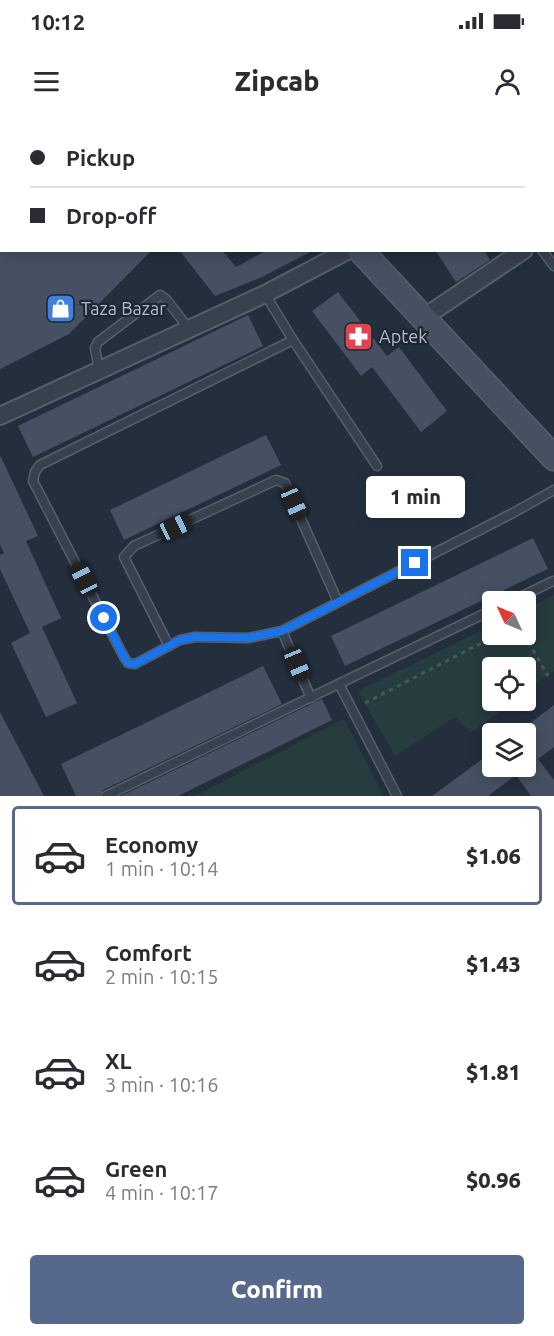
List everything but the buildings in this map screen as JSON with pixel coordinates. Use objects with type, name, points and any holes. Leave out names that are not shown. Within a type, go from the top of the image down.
[{"type":"main road","points":[[362,252],[554,458]]},
{"type":"street","points":[[0,416],[265,294],[346,252]]},
{"type":"street","points":[[423,318],[521,252]]},
{"type":"lane","points":[[544,252],[554,266]]},
{"type":"lane","points":[[265,294],[377,466]]},
{"type":"lane","points":[[99,370],[95,348],[98,342],[160,295],[166,299],[189,329]]},
{"type":"lane","points":[[293,340],[40,465],[34,472],[33,481],[128,663],[135,664],[180,640],[195,637],[248,638],[282,631],[554,490]]},
{"type":"lane","points":[[169,646],[124,557],[134,546],[276,480],[285,483],[338,602]]},
{"type":"lane","points":[[533,591],[553,581]]},
{"type":"lane","points":[[106,796],[482,615]]},
{"type":"lane","points":[[282,631],[311,698]]},
{"type":"lane","points":[[339,684],[397,796]]},
{"type":"path","points":[[365,703],[482,643]]},
{"type":"path","points":[[530,645],[548,676]]},
{"type":"green space","points":[[554,595],[554,671],[536,684],[536,657],[482,657],[482,711],[501,711],[471,733],[455,717],[395,756],[358,691],[482,630],[482,645],[536,645],[536,604]]},
{"type":"green space","points":[[344,719],[383,796],[195,796]]},
{"type":"place","name":"Taza Bazar","points":[[60,309]]},
{"type":"place","name":"Aptek","points":[[358,337]]},
{"type":"route","points":[[104,618],[128,663],[135,664],[180,640],[195,637],[248,638],[282,631],[415,563]]}]
